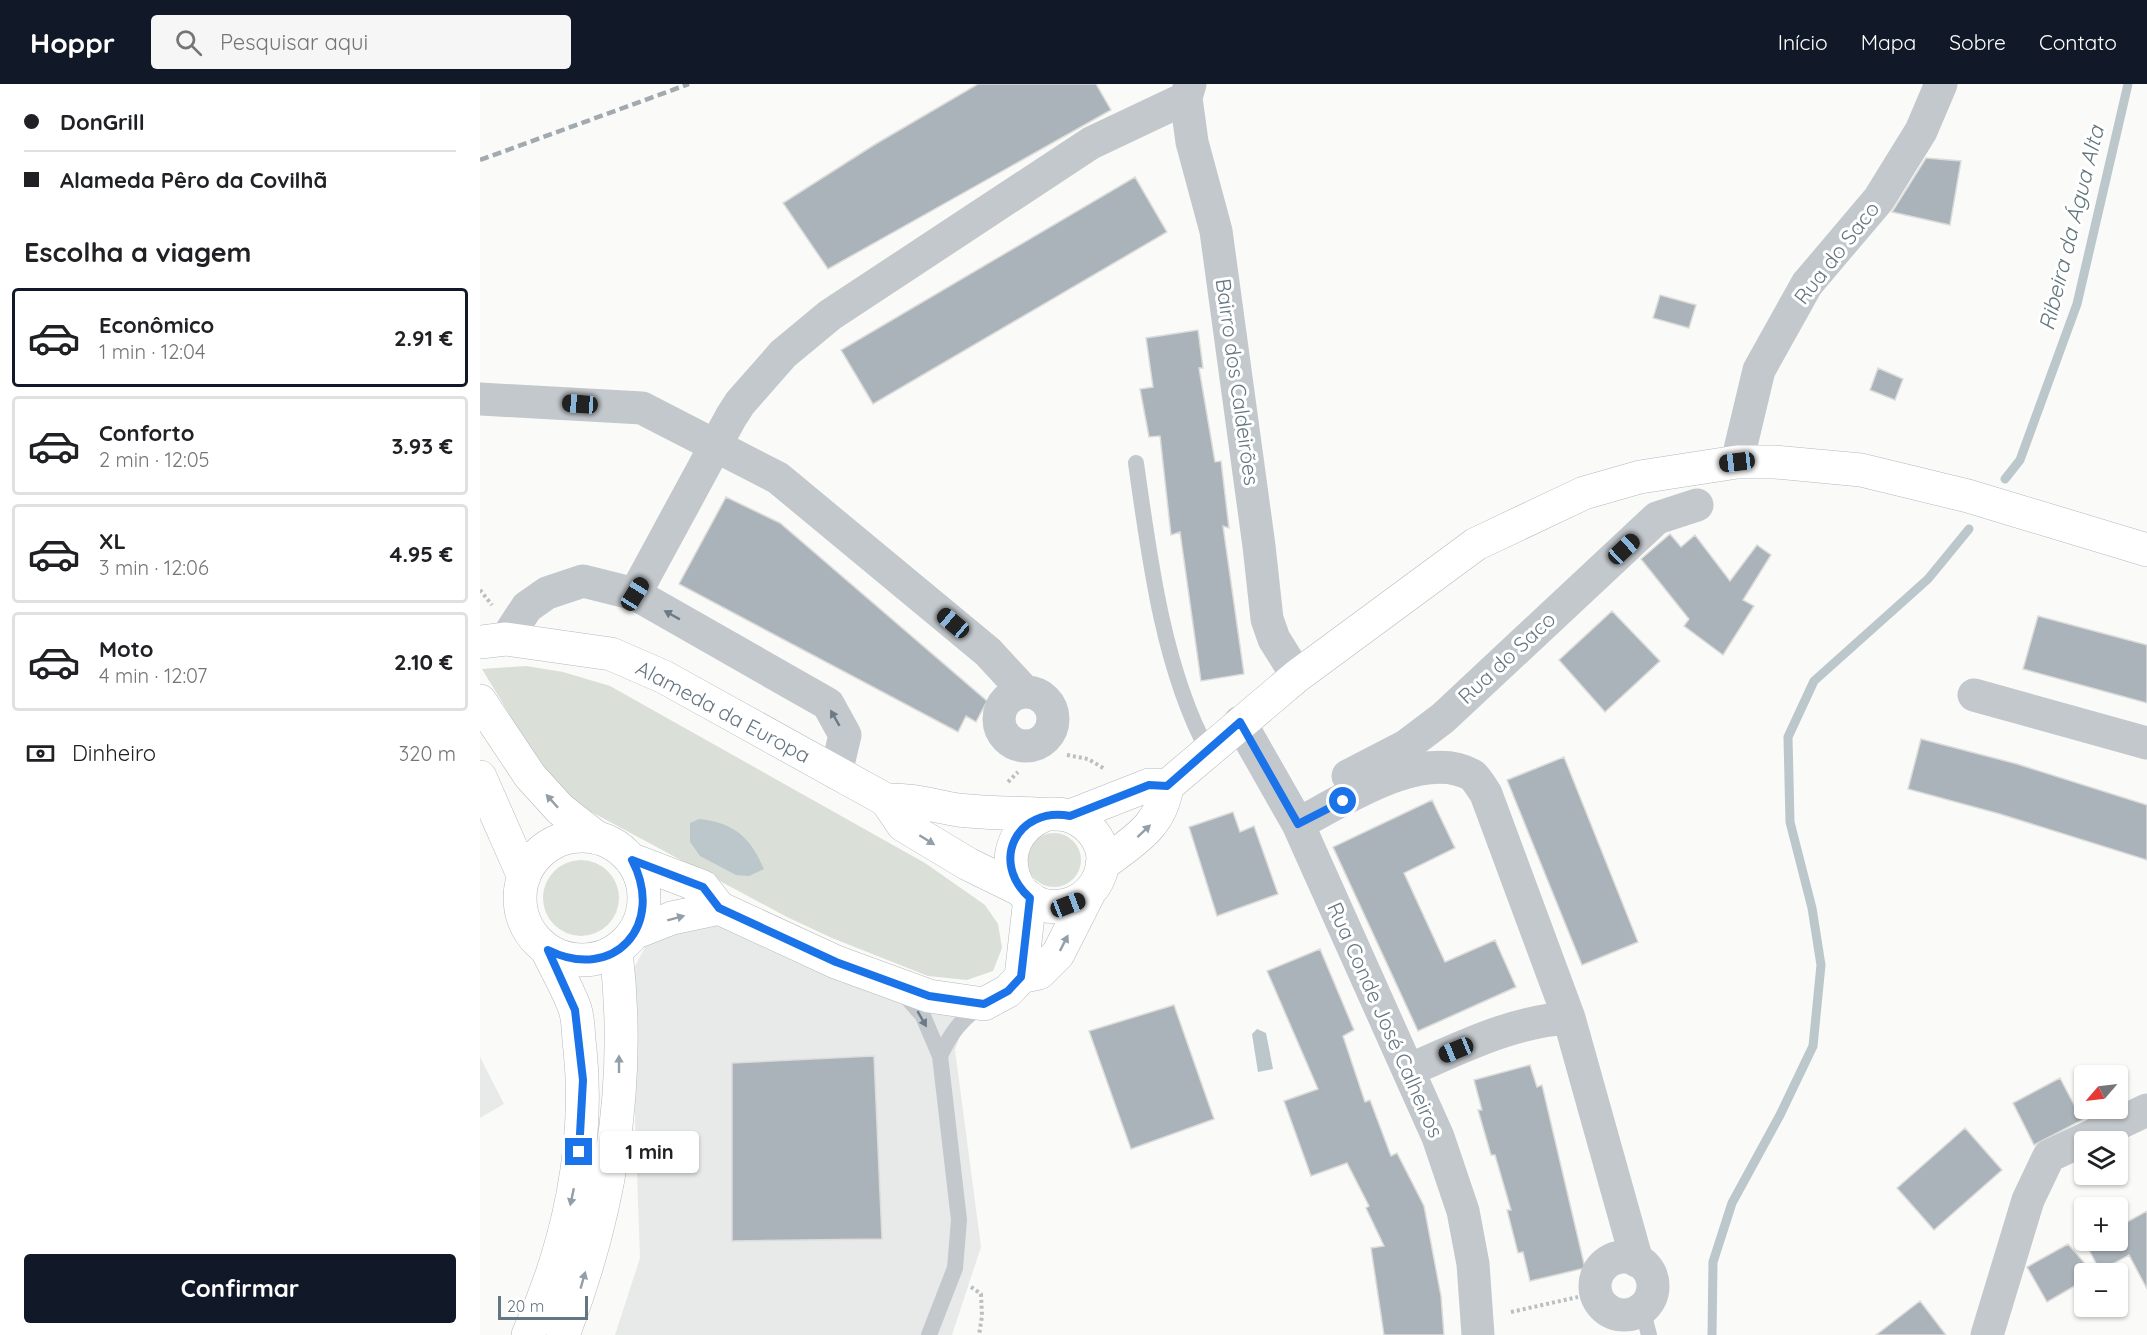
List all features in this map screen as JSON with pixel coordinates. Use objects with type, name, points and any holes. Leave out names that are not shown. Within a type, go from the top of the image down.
[{"type":"main road","points":[[1096,878],[1148,829],[1164,806],[1167,786],[1297,676],[1476,544],[1531,516],[1584,493],[1640,477],[1737,462],[1785,463],[1861,470],[1968,496],[2147,550]]},
{"type":"main road","name":"Alameda da Europa","points":[[493,640],[611,654],[664,677],[886,800],[903,825],[968,864],[1026,894],[1055,906],[1080,900],[1096,878]]},
{"type":"main road","points":[[480,701],[530,776],[560,809],[597,838],[616,846],[632,860],[703,887],[719,908],[836,962],[929,996],[984,1004],[1008,991],[1021,977],[1039,973],[1058,954],[1096,878],[1101,849],[1095,835],[1084,823],[1057,815]]},
{"type":"main road","points":[[480,777],[524,877]]},
{"type":"main road","points":[[1021,977],[1026,894],[1010,868],[1010,853],[1022,828],[1149,785],[1167,786]]},
{"type":"main road","name":"Alameda da Europa","points":[[886,800],[910,799],[959,810],[1057,815]]},
{"type":"main road","points":[[597,838],[577,836],[558,840],[541,851],[528,866],[521,885],[520,904],[524,922],[534,938],[548,950],[564,958],[582,961],[599,959],[625,942],[672,918],[719,908]]},
{"type":"main road","points":[[562,1335],[579,1292],[603,1209],[619,1122],[619,1010],[625,942],[642,916],[645,896],[641,878],[632,860]]},
{"type":"main road","points":[[528,1335],[561,1247],[577,1170],[582,1118],[583,1080],[575,1010],[548,950]]},
{"type":"street","name":"Rua do Saco","points":[[1737,462],[1759,370],[1807,284],[1879,199],[1921,131],[1941,84]]},
{"type":"street","points":[[635,594],[740,403],[783,354],[830,315],[1091,143],[1188,91]]},
{"type":"street","name":"Bairro dos Caldeirões","points":[[1188,91],[1192,142],[1216,231],[1267,620],[1274,639],[1297,676]]},
{"type":"street","points":[[480,399],[642,408],[778,478],[988,652],[1025,692]]},
{"type":"street","name":"Rua do Saco","points":[[1310,818],[1336,783],[1406,746],[1443,718],[1657,518],[1697,505]]},
{"type":"street","points":[[493,640],[528,607],[547,593],[583,581],[635,594],[828,704],[845,735],[836,773]]},
{"type":"street","points":[[1974,695],[2147,743]]},
{"type":"street","name":"Rua Conde José Calheiros","points":[[1240,722],[1310,818],[1409,1070],[1438,1137],[1463,1211],[1473,1264],[1478,1335]]},
{"type":"street","points":[[1310,818],[1386,780],[1428,766],[1454,769],[1473,776],[1486,794],[1569,1018],[1637,1261]]},
{"type":"street","points":[[1409,1070],[1496,1034],[1542,1019],[1569,1018]]},
{"type":"street","points":[[1987,1335],[2028,1200],[2049,1156],[2147,1110]]},
{"type":"street","points":[[1629,1257],[1637,1261],[1650,1274],[1652,1293],[1645,1322],[1607,1310],[1600,1303],[1595,1284],[1597,1275],[1610,1261],[1629,1257]]},
{"type":"lane","points":[[1136,463],[1148,550],[1180,694],[1208,751]]},
{"type":"lane","points":[[897,986],[923,1016],[940,1056],[959,1220],[952,1276],[929,1335]]},
{"type":"lane","points":[[940,1056],[951,1034],[963,1018],[984,1004]]},
{"type":"path","points":[[1067,756],[1088,759],[1101,765],[1107,772]]},
{"type":"path","points":[[952,1276],[981,1294],[982,1316],[979,1335]]},
{"type":"path","points":[[1511,1312],[1578,1297]]},
{"type":"shaded area","points":[[526,666],[563,672],[610,686],[925,863],[985,905],[998,924],[1002,948],[993,971],[967,980],[928,976],[832,938],[787,917],[584,808],[556,784],[531,750],[482,669]]},
{"type":"shaded area","points":[[699,819],[722,824],[740,834],[753,848],[764,869],[749,876],[736,875],[700,856],[690,842],[690,823]]},
{"type":"shaded area","points":[[1054,833],[1064,835],[1073,841],[1079,850],[1081,860],[1079,870],[1073,879],[1064,885],[1054,887],[1044,885],[1035,879],[1029,870],[1027,860],[1029,850],[1035,841],[1044,835]]},
{"type":"shaded area","points":[[581,860],[596,863],[608,871],[616,883],[619,898],[616,913],[608,925],[596,933],[581,936],[566,933],[554,925],[546,913],[543,898],[546,883],[554,871],[566,863]]},
{"type":"shaded area","points":[[702,920],[900,997],[966,1018],[955,1050],[981,1247],[952,1335],[615,1335],[640,1258],[630,976],[645,947],[659,934]]},
{"type":"shaded area","points":[[1257,1029],[1266,1033],[1273,1069],[1258,1072],[1252,1034]]},
{"type":"shaded area","points":[[480,1057],[504,1104],[480,1118]]},
{"type":"building","points":[[978,84],[1096,84],[1111,110],[828,269],[783,203],[874,145]]},
{"type":"building","points":[[1926,158],[1961,161],[1950,225],[1892,212]]},
{"type":"building","points":[[1135,177],[1167,232],[873,404],[841,350]]},
{"type":"building","points":[[1660,295],[1696,305],[1689,328],[1653,318]]},
{"type":"building","points":[[1198,330],[1203,368],[1199,368],[1215,462],[1221,461],[1229,528],[1223,526],[1244,674],[1201,681],[1180,532],[1171,535],[1160,436],[1149,437],[1140,389],[1153,387],[1146,338]]},
{"type":"building","points":[[1878,368],[1903,379],[1895,400],[1870,390]]},
{"type":"building","points":[[726,497],[780,523],[987,701],[976,722],[966,716],[958,732],[679,584]]},
{"type":"building","points":[[1670,534],[1681,547],[1695,535],[1730,581],[1757,545],[1771,555],[1743,600],[1754,606],[1723,655],[1684,626],[1689,619],[1641,559]]},
{"type":"building","points":[[1612,611],[1660,661],[1605,712],[1559,660]]},
{"type":"building","points":[[2038,616],[2147,645],[2147,703],[2023,669]]},
{"type":"building","points":[[1921,739],[2017,764],[2147,805],[2147,860],[2000,814],[1908,789]]},
{"type":"building","points":[[1564,757],[1638,942],[1582,965],[1507,780]]},
{"type":"building","points":[[1432,800],[1455,848],[1404,873],[1445,962],[1495,940],[1516,987],[1418,1031],[1333,847]]},
{"type":"building","points":[[1233,812],[1240,832],[1254,826],[1278,894],[1217,916],[1189,827]]},
{"type":"building","points":[[1320,949],[1354,1030],[1343,1036],[1365,1102],[1370,1100],[1391,1156],[1397,1153],[1424,1206],[1441,1296],[1444,1335],[1384,1335],[1371,1248],[1384,1246],[1366,1208],[1369,1206],[1347,1163],[1311,1176],[1284,1101],[1318,1089],[1267,971]]},
{"type":"building","points":[[1174,1005],[1214,1119],[1131,1149],[1089,1031]]},
{"type":"building","points":[[874,1056],[882,1239],[732,1241],[732,1063]]},
{"type":"building","points":[[1530,1065],[1537,1087],[1542,1085],[1585,1268],[1530,1281],[1523,1252],[1518,1253],[1507,1210],[1511,1210],[1495,1155],[1491,1155],[1478,1110],[1482,1110],[1474,1080]]},
{"type":"building","points":[[2060,1078],[2074,1105],[2074,1119],[2082,1120],[2034,1145],[2013,1103]]},
{"type":"building","points":[[1965,1128],[2002,1170],[1934,1230],[1897,1188]]},
{"type":"building","points":[[2147,1211],[2147,1289],[2129,1255],[2114,1263],[2096,1263],[2090,1251],[2128,1251],[2128,1221]]},
{"type":"building","points":[[2068,1244],[2084,1263],[2074,1263],[2074,1286],[2047,1302],[2027,1267]]},
{"type":"building","points":[[1920,1301],[1946,1335],[1876,1335]]},
{"type":"waterway","name":"Ribeira da Água Alta","points":[[2005,479],[2020,460],[2077,304],[2128,84]]},
{"type":"waterway","name":"Ribeira da Água Alta","points":[[1712,1335],[1713,1262],[1732,1203],[1780,1115],[1813,1046],[1821,965],[1812,908],[1790,822],[1788,737],[1814,681],[1928,579],[1969,529]]},
{"type":"railway","points":[[480,160],[689,84]]},
{"type":"route","points":[[579,1152],[583,1080],[575,1010],[548,950],[564,958],[582,961],[599,959],[626,943],[642,916],[645,896],[641,878],[632,860],[703,887],[719,908],[836,962],[929,996],[984,1004],[1008,991],[1021,977],[1030,898],[1015,881],[1010,868],[1010,853],[1014,840],[1022,828],[1032,820],[1058,813],[1070,816],[1107,804],[1149,785],[1167,786],[1240,722],[1298,824],[1343,801]]}]
